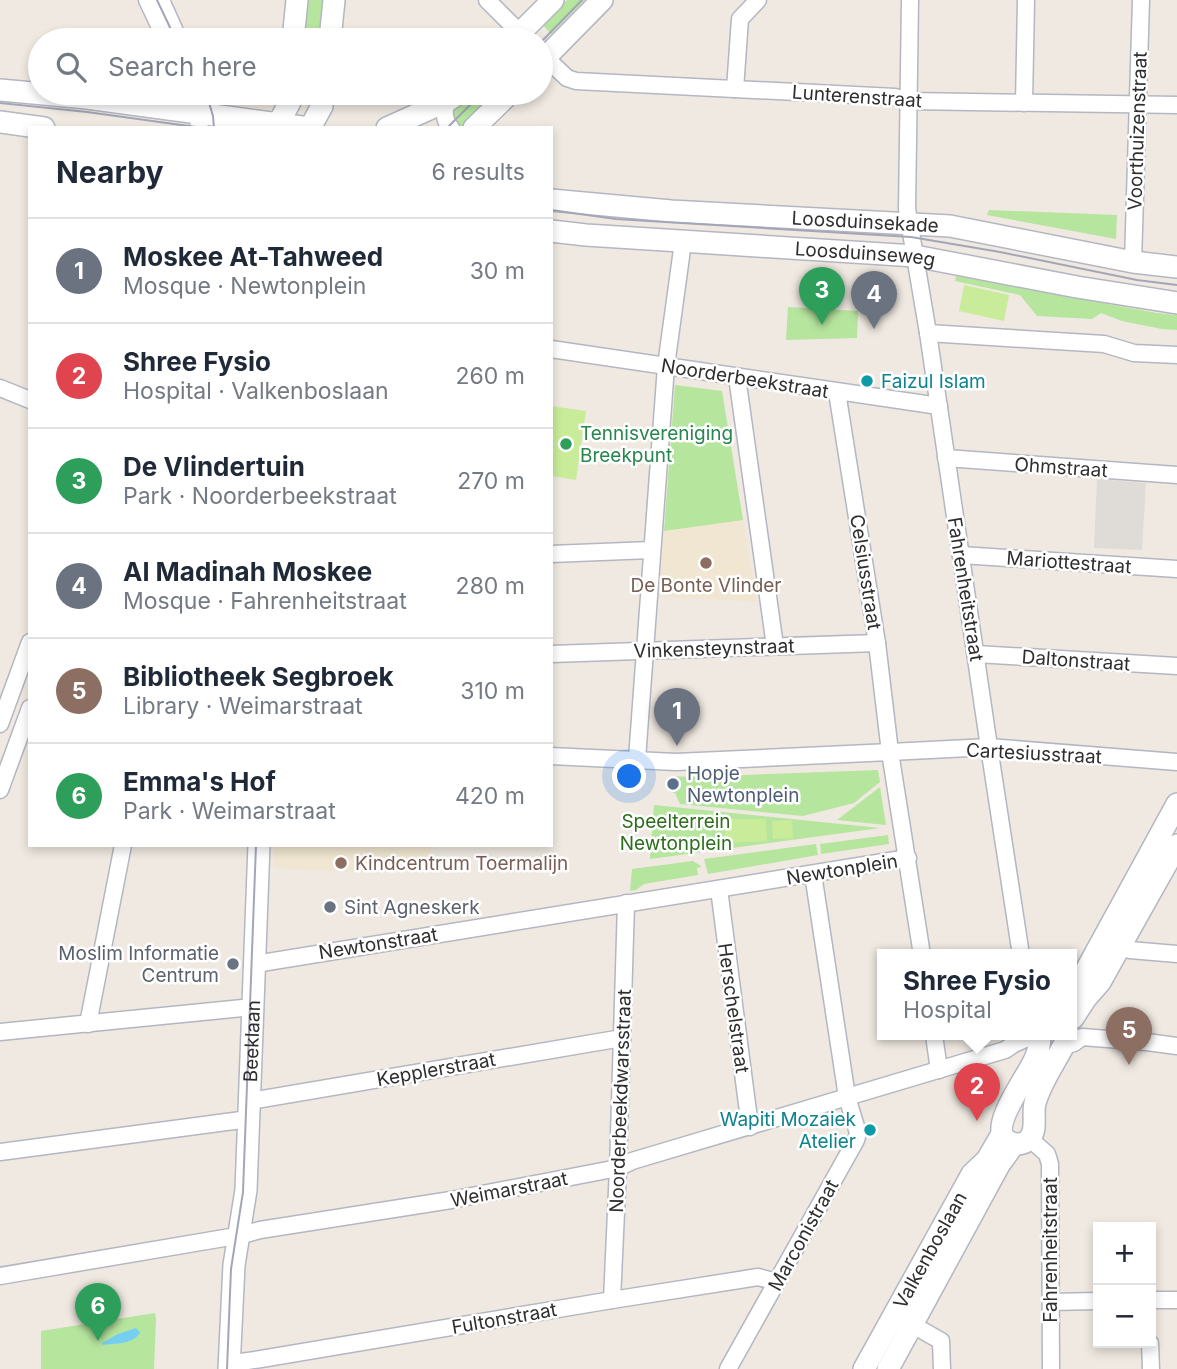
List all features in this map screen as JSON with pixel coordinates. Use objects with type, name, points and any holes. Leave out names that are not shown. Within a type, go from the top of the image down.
[{"type":"street","points":[[147,0],[160,28]]},
{"type":"street","points":[[161,0],[174,28]]},
{"type":"street","points":[[294,28],[297,0]]},
{"type":"street","points":[[331,28],[334,0]]},
{"type":"street","points":[[487,0],[510,28]]},
{"type":"street","points":[[526,28],[553,0]]},
{"type":"street","points":[[553,50],[602,0]]},
{"type":"street","points":[[735,89],[740,19],[758,0]]},
{"type":"street","name":"Fahrenheitstraat","points":[[910,0],[907,209],[1020,949]]},
{"type":"street","points":[[1024,103],[1026,0]]},
{"type":"street","name":"Voorthuizenstraat","points":[[1133,262],[1141,0]]},
{"type":"street","name":"Lunterenstraat","points":[[553,68],[576,81],[895,97],[909,101],[1177,106]]},
{"type":"street","points":[[0,90],[28,93]]},
{"type":"street","points":[[125,105],[202,119],[295,126]]},
{"type":"street","points":[[256,126],[273,123],[284,114],[288,105]]},
{"type":"street","points":[[310,126],[322,105]]},
{"type":"street","points":[[391,126],[436,105]]},
{"type":"street","points":[[448,105],[444,113],[450,126]]},
{"type":"street","points":[[476,126],[498,105]]},
{"type":"street","points":[[0,122],[29,126]]},
{"type":"street","name":"Loosduinsekade","points":[[553,200],[671,211],[950,226],[1133,262],[1177,267]]},
{"type":"street","name":"Loosduinseweg","points":[[553,231],[915,256],[1177,303]]},
{"type":"street","points":[[636,759],[666,366],[683,242]]},
{"type":"street","points":[[928,333],[1104,344],[1134,352],[1177,355]]},
{"type":"street","name":"Noorderbeekstraat","points":[[553,349],[939,406]]},
{"type":"street","points":[[737,377],[775,646]]},
{"type":"street","points":[[0,388],[28,399]]},
{"type":"street","name":"Celsiusstraat","points":[[837,392],[877,643],[890,752]]},
{"type":"street","name":"Ohmstraat","points":[[946,458],[1177,475]]},
{"type":"street","points":[[553,554],[651,550]]},
{"type":"street","name":"Mariottestraat","points":[[961,555],[1177,569]]},
{"type":"street","name":"Vinkensteynstraat","points":[[553,654],[877,643]]},
{"type":"street","points":[[0,790],[25,733],[0,726],[28,648]]},
{"type":"street","name":"Daltonstraat","points":[[976,654],[1177,666]]},
{"type":"street","name":"Cartesiusstraat","points":[[890,752],[989,747],[1177,762]]},
{"type":"street","points":[[553,756],[676,762],[890,752]]},
{"type":"street","name":"Newtonplein","points":[[626,903],[908,858],[890,752]]},
{"type":"street","points":[[1077,987],[1177,804]]},
{"type":"street","points":[[88,1024],[123,847]]},
{"type":"street","name":"Beeklaan","points":[[230,1359],[221,1318],[223,1256],[239,1235],[245,1202],[259,847]]},
{"type":"street","points":[[1077,1019],[1086,998],[1100,982],[1176,851]]},
{"type":"street","points":[[908,858],[921,949]]},
{"type":"street","name":"Marconistraat","points":[[728,1369],[858,1133],[847,1097],[813,874]]},
{"type":"street","name":"Herschelstraat","points":[[719,890],[750,1127]]},
{"type":"street","name":"Newtonstraat","points":[[255,964],[626,903]]},
{"type":"street","name":"Noorderbeekdwarsstraat","points":[[612,1300],[626,903]]},
{"type":"street","points":[[1120,946],[1130,950],[1177,954]]},
{"type":"street","points":[[0,1032],[253,1007]]},
{"type":"street","points":[[1077,1031],[1177,1046]]},
{"type":"street","name":"Kepplerstraat","points":[[0,1152],[249,1110],[622,1038]]},
{"type":"street","points":[[935,1040],[939,1070]]},
{"type":"street","points":[[1037,1041],[1001,1126],[1015,1139],[1035,1129],[1036,1100],[1067,1040]]},
{"type":"street","name":"Weimarstraat","points":[[0,1276],[260,1230],[451,1200],[618,1168],[632,1161],[1005,1050],[1022,1054],[1037,1041]]},
{"type":"street","name":"Fahrenheitstraat","points":[[1015,1139],[1047,1154],[1050,1164],[1051,1369]]},
{"type":"street","name":"Valkenboslaan","points":[[888,1369],[904,1320],[972,1174],[1015,1139]]},
{"type":"street","name":"Fultonstraat","points":[[230,1359],[241,1362],[261,1359],[758,1277],[777,1282]]},
{"type":"street","points":[[1156,1300],[1177,1300]]},
{"type":"street","points":[[1051,1302],[1093,1301]]},
{"type":"street","points":[[904,1320],[941,1341],[942,1369]]},
{"type":"street","name":"Valkenboslaan","points":[[864,1369],[904,1320]]},
{"type":"street","points":[[1150,1348],[1151,1369]]},
{"type":"shaded area","points":[[1097,479],[1146,483],[1142,550],[1094,548]]},
{"type":"shaded area","name":"De Bonte Vlinder","points":[[743,520],[757,602],[659,596],[664,531]]},
{"type":"shaded area","name":"Kindcentrum Toermalijn","points":[[274,847],[431,847],[430,858],[382,870],[381,873],[273,868]]},
{"type":"green space","points":[[308,0],[326,0],[323,28],[304,28]]},
{"type":"green space","points":[[567,0],[585,0],[553,32],[553,28],[546,28],[543,25]]},
{"type":"green space","points":[[487,105],[467,124],[454,126],[450,107]]},
{"type":"green space","points":[[989,210],[1117,215],[1116,239],[987,215]]},
{"type":"green space","points":[[956,276],[1177,315],[1177,330],[1122,321],[1101,313],[1092,319],[1037,316],[1020,295],[955,281]]},
{"type":"green space","points":[[964,285],[1009,295],[1004,321],[959,311]]},
{"type":"green space","points":[[788,307],[858,311],[857,338],[786,340]]},
{"type":"green space","points":[[675,385],[722,391],[743,520],[664,531]]},
{"type":"green space","name":"Tennisvereniging Breekpunt","points":[[553,406],[586,411],[576,480],[553,476]]},
{"type":"green space","points":[[878,770],[880,782],[854,803],[803,816],[680,804],[673,793],[673,776]]},
{"type":"green space","points":[[880,787],[886,825],[837,820]]},
{"type":"green space","name":"Speelterrein Newtonplein","points":[[654,805],[880,828],[650,859]]},
{"type":"green space","points":[[724,819],[766,819],[767,841],[725,843]]},
{"type":"green space","points":[[792,820],[793,838],[773,839],[772,821]]},
{"type":"green space","points":[[888,835],[889,844],[821,854],[820,844]]},
{"type":"green space","points":[[816,844],[818,855],[708,874],[704,859]]},
{"type":"green space","points":[[693,861],[701,866],[697,868],[698,875],[644,884],[630,891],[632,869]]},
{"type":"green space","points":[[155,1313],[154,1369],[41,1369],[41,1331]]},
{"type":"water","points":[[136,1328],[140,1333],[128,1342],[102,1343],[118,1334]]},
{"type":"tram line","points":[[157,0],[170,28]]},
{"type":"tram line","points":[[553,30],[582,0]]},
{"type":"tram line","points":[[0,103],[188,126]]},
{"type":"tram line","points":[[210,105],[214,126]]},
{"type":"tram line","points":[[449,126],[470,105]]},
{"type":"tram line","points":[[553,210],[616,219],[911,237],[1137,280],[1177,285]]},
{"type":"tram line","points":[[227,1369],[231,1269],[243,1192],[256,847]]},
{"type":"place","name":"De Vlindertuin","points":[[822,325]]},
{"type":"place","name":"Al Madinah Moskee","points":[[874,329]]},
{"type":"place","name":"Faizul Islam","points":[[867,381]]},
{"type":"place","name":"Tennisvereniging Breekpunt","points":[[566,444]]},
{"type":"place","name":"De Bonte Vlinder","points":[[706,563]]},
{"type":"place","name":"Moskee At-Tahweed","points":[[677,746]]},
{"type":"place","name":"Hopje Newtonplein","points":[[673,784]]},
{"type":"place","name":"Kindcentrum Toermalijn","points":[[341,863]]},
{"type":"place","name":"Sint Agneskerk","points":[[330,907]]},
{"type":"place","name":"Moslim Informatie Centrum","points":[[233,964]]},
{"type":"place","name":"Bibliotheek Segbroek","points":[[1129,1065]]},
{"type":"place","name":"Shree Fysio","points":[[977,1121]]},
{"type":"place","name":"Wapiti Mozaiek Atelier","points":[[870,1130]]},
{"type":"place","name":"Emma's Hof","points":[[98,1341]]}]
